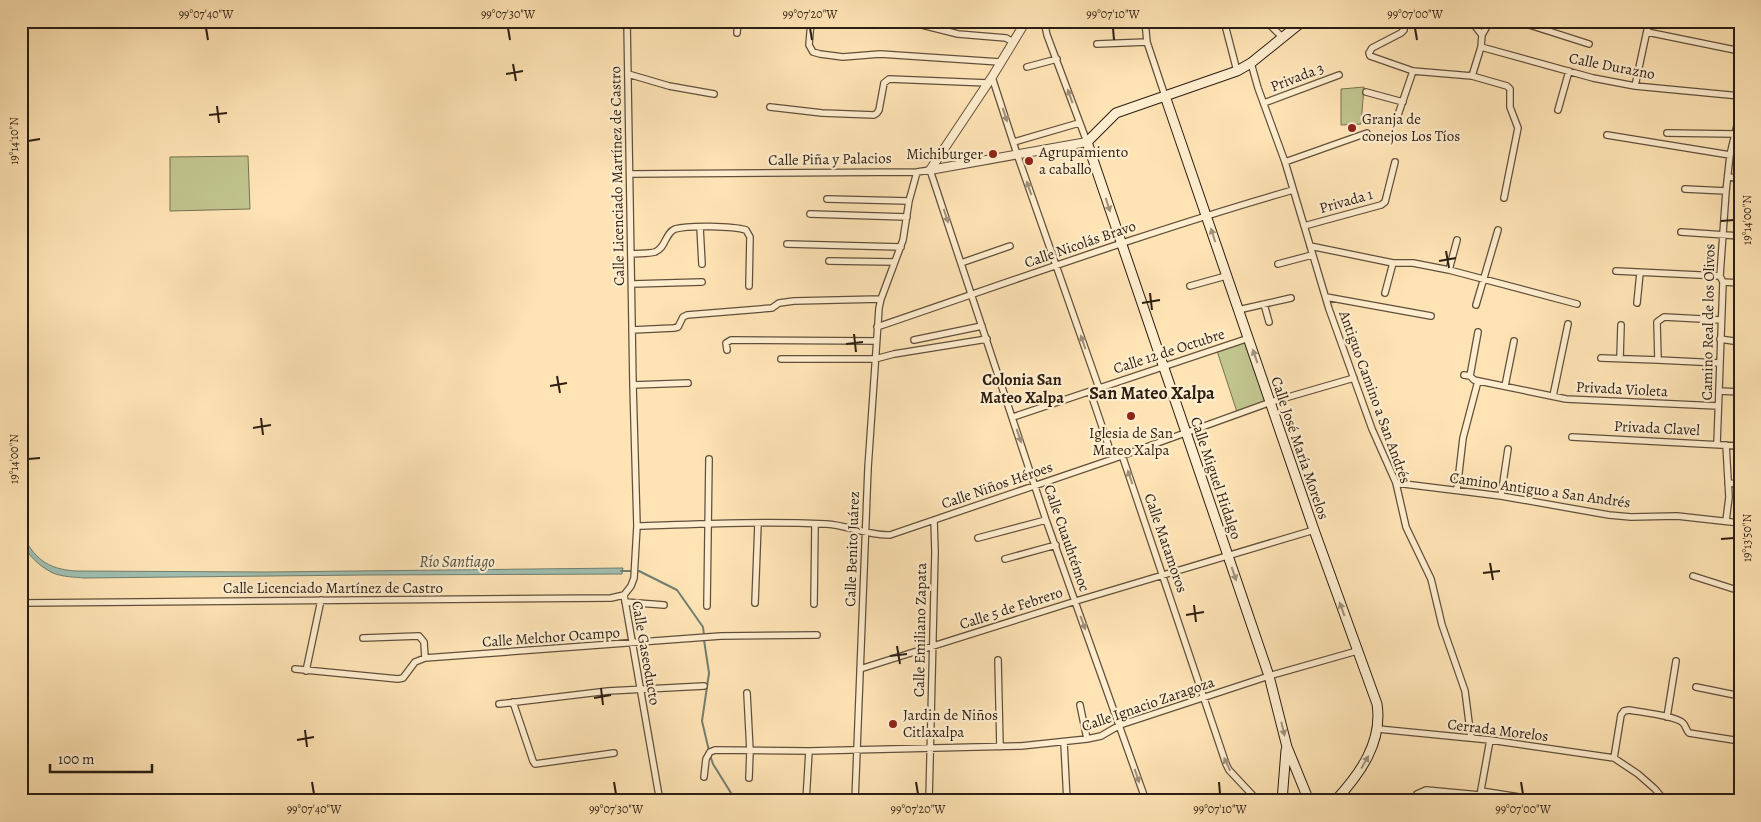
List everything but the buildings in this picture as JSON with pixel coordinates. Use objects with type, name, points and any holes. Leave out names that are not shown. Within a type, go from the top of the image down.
[{"type":"main road","points":[[1087,142],[1116,113],[1238,71],[1251,63],[1303,21]]},
{"type":"main road","name":"Calle José María Morelos","points":[[1165,96],[1314,530],[1377,704],[1379,716],[1378,729],[1373,747],[1360,770],[1335,801]]},
{"type":"main road","name":"Calle Miguel Hidalgo","points":[[1087,142],[1269,676],[1287,747],[1309,801]]},
{"type":"main road","name":"Calle Miguel Hidalgo","points":[[1282,801],[1287,747]]},
{"type":"street","name":"Calle Licenciado Martínez de Castro","points":[[21,603],[611,598],[624,595],[634,578],[637,526],[632,385],[627,21]]},
{"type":"street","points":[[737,33],[738,21]]},
{"type":"street","points":[[810,21],[809,45],[813,52],[820,54],[843,58],[880,54],[1000,62]]},
{"type":"street","name":"Calle Miguel Hidalgo","points":[[1044,21],[1047,35],[1087,142]]},
{"type":"street","points":[[1145,21],[1147,42],[1165,96]]},
{"type":"street","points":[[1224,21],[1238,71]]},
{"type":"street","points":[[1266,21],[1283,38]]},
{"type":"street","points":[[1405,21],[1404,30],[1372,48],[1369,53],[1370,56],[1412,71],[1472,76],[1507,86],[1510,89],[1510,107],[1518,128],[1504,198]]},
{"type":"street","points":[[1471,21],[1482,35]]},
{"type":"street","points":[[1472,76],[1481,47],[1482,35],[1490,21]]},
{"type":"street","points":[[1635,86],[1649,21]]},
{"type":"street","points":[[910,22],[958,34],[1006,38],[1013,42]]},
{"type":"street","points":[[930,170],[990,80],[1025,22]]},
{"type":"street","points":[[1521,22],[1590,44]]},
{"type":"street","points":[[1647,32],[1740,51]]},
{"type":"street","points":[[1097,44],[1147,42]]},
{"type":"street","name":"Calle Durazno","points":[[1481,47],[1569,71],[1635,86],[1740,96]]},
{"type":"street","points":[[1027,66],[1057,59]]},
{"type":"street","name":"Antiguo Camino a San Andrés","points":[[1251,63],[1326,297],[1372,429],[1396,482],[1406,527],[1430,579],[1442,625],[1461,674],[1468,709],[1471,738]]},
{"type":"street","points":[[1398,115],[1412,71]]},
{"type":"street","points":[[1558,110],[1569,71]]},
{"type":"street","points":[[628,74],[669,86],[714,94]]},
{"type":"street","name":"Privada 3","points":[[1264,104],[1339,75]]},
{"type":"street","points":[[770,107],[822,113],[874,115],[879,110],[884,82],[888,79],[990,80]]},
{"type":"street","points":[[990,80],[1014,142],[1099,388]]},
{"type":"street","points":[[1366,92],[1403,102]]},
{"type":"street","name":"Camino Real de los Olivos","points":[[1717,444],[1723,282],[1720,276],[1730,155],[1740,113]]},
{"type":"street","points":[[1014,142],[1079,123]]},
{"type":"street","points":[[1284,162],[1367,133]]},
{"type":"street","points":[[1667,133],[1735,134]]},
{"type":"street","points":[[1608,135],[1730,155]]},
{"type":"street","name":"Calle Piña y Palacios","points":[[630,174],[917,172],[1087,142]]},
{"type":"street","name":"Privada 1","points":[[1304,226],[1385,202],[1395,162]]},
{"type":"street","name":"Calle Cuauhtémoc","points":[[930,170],[1036,484],[1046,520],[1146,801]]},
{"type":"street","name":"Calle Benito Juárez","points":[[855,801],[868,468],[877,327],[880,300],[901,248],[909,201],[917,172]]},
{"type":"street","points":[[1728,177],[1740,178]]},
{"type":"street","points":[[1685,189],[1726,191]]},
{"type":"street","name":"Calle Nicolás Bravo","points":[[877,327],[1120,243],[1293,190]]},
{"type":"street","points":[[828,199],[909,201]]},
{"type":"street","points":[[810,214],[907,217]]},
{"type":"street","points":[[631,254],[656,252],[664,246],[669,234],[674,229],[700,227],[739,228],[746,230],[750,237],[749,286]]},
{"type":"street","points":[[700,227],[702,264]]},
{"type":"street","points":[[1476,305],[1498,230]]},
{"type":"street","points":[[1681,232],[1740,236]]},
{"type":"street","points":[[1449,270],[1457,240]]},
{"type":"street","points":[[787,244],[901,248]]},
{"type":"street","points":[[961,263],[1010,246]]},
{"type":"street","points":[[1310,246],[1393,263],[1413,263],[1449,270],[1577,304]]},
{"type":"street","points":[[1278,264],[1312,255]]},
{"type":"street","points":[[829,261],[894,262]]},
{"type":"street","points":[[1385,292],[1393,263]]},
{"type":"street","points":[[1616,271],[1720,276]]},
{"type":"street","points":[[1637,303],[1640,273]]},
{"type":"street","points":[[1190,286],[1226,276]]},
{"type":"street","points":[[632,284],[702,282]]},
{"type":"street","points":[[1723,282],[1740,284]]},
{"type":"street","points":[[1326,297],[1431,316]]},
{"type":"street","points":[[1238,310],[1291,298]]},
{"type":"street","points":[[632,330],[674,328],[678,327],[683,317],[687,315],[772,308],[779,303],[794,301],[880,300]]},
{"type":"street","points":[[1264,304],[1269,322]]},
{"type":"street","points":[[1658,360],[1657,322],[1660,319],[1664,317],[1721,320]]},
{"type":"street","points":[[1553,396],[1568,324]]},
{"type":"street","points":[[1620,358],[1621,325]]},
{"type":"street","points":[[914,340],[982,326]]},
{"type":"street","points":[[1457,490],[1463,438],[1478,381],[1467,375],[1478,332]]},
{"type":"street","name":"Calle 12 de Octubre","points":[[1012,417],[1249,338]]},
{"type":"street","points":[[781,359],[875,359],[894,354],[987,339]]},
{"type":"street","points":[[1720,339],[1740,342]]},
{"type":"street","points":[[727,350],[726,343],[731,340],[876,341]]},
{"type":"street","points":[[1505,386],[1514,341]]},
{"type":"street","points":[[1601,358],[1719,363]]},
{"type":"street","name":"Calle Niños Héroes","points":[[637,526],[828,524],[866,534],[890,535],[1122,456],[1271,402],[1354,378]]},
{"type":"street","name":"Privada Violeta","points":[[1478,381],[1566,399],[1718,406]]},
{"type":"street","points":[[632,385],[688,383]]},
{"type":"street","points":[[1090,391],[1113,459]]},
{"type":"street","points":[[1719,391],[1740,392]]},
{"type":"street","name":"Privada Clavel","points":[[1572,437],[1740,446]]},
{"type":"street","points":[[1726,445],[1729,497],[1726,521]]},
{"type":"street","points":[[1501,496],[1508,449]]},
{"type":"street","name":"Calle Matamoros","points":[[1122,456],[1164,575],[1226,764],[1258,801]]},
{"type":"street","points":[[707,606],[709,459]]},
{"type":"street","name":"Camino Antiguo a San Andrés","points":[[1396,482],[1501,496],[1632,517],[1677,516],[1740,523]]},
{"type":"street","points":[[1728,483],[1740,484]]},
{"type":"street","name":"Calle Emiliano Zapata","points":[[929,801],[935,552],[934,520]]},
{"type":"street","points":[[978,538],[1046,520]]},
{"type":"street","points":[[755,603],[758,524]]},
{"type":"street","points":[[814,604],[815,524]]},
{"type":"street","name":"Calle 5 de Febrero","points":[[860,669],[1076,601],[1314,530]]},
{"type":"street","points":[[1004,559],[1056,546]]},
{"type":"street","points":[[1693,576],[1740,591]]},
{"type":"street","name":"Calle Gaseoducto","points":[[624,595],[659,796]]},
{"type":"street","points":[[306,671],[321,600]]},
{"type":"street","points":[[625,602],[664,605]]},
{"type":"street","name":"Calle Melchor Ocampo","points":[[424,658],[735,635],[817,635]]},
{"type":"street","points":[[295,670],[398,679],[402,678],[414,662],[424,658],[424,642],[419,636],[363,638]]},
{"type":"street","name":"Calle Ignacio Zaragoza","points":[[704,777],[706,759],[710,752],[715,750],[809,751],[1000,747],[1064,743],[1087,739],[1101,736],[1120,726],[1269,676],[1357,651]]},
{"type":"street","points":[[998,660],[1000,747]]},
{"type":"street","points":[[1667,717],[1676,661]]},
{"type":"street","points":[[498,704],[608,691],[640,691],[704,686]]},
{"type":"street","points":[[1696,686],[1740,696]]},
{"type":"street","points":[[747,693],[750,751],[749,778]]},
{"type":"street","points":[[513,702],[535,764],[614,753]]},
{"type":"street","points":[[1080,704],[1087,739]]},
{"type":"street","points":[[1665,801],[1638,774],[1614,758],[1621,715],[1624,711],[1629,710],[1667,717],[1681,721],[1690,733],[1740,741]]},
{"type":"street","name":"Cerrada Morelos","points":[[1378,729],[1490,740],[1614,758]]},
{"type":"street","points":[[1480,796],[1490,740]]},
{"type":"street","points":[[1064,743],[1066,801]]},
{"type":"street","points":[[806,801],[809,751]]},
{"type":"street","points":[[1417,794],[1426,790],[1546,801]]},
{"type":"street","points":[[1738,801],[1740,792]]},
{"type":"green space","points":[[1364,87],[1361,124],[1341,125],[1341,89]]},
{"type":"green space","points":[[248,156],[250,209],[170,211],[170,157]]},
{"type":"green space","points":[[1246,341],[1267,403],[1237,412],[1217,351]]},
{"type":"shaded area","points":[[21,532],[36,555],[49,565],[76,571],[265,572],[623,568],[622,574],[84,578],[64,576],[41,566],[27,551]]},
{"type":"waterway","name":"Río Santiago","points":[[621,571],[639,571],[677,590],[703,627],[704,635]]},
{"type":"waterway","name":"Río Santiago","points":[[704,640],[709,673],[702,721],[709,751]]},
{"type":"waterway","name":"Río Santiago","points":[[710,755],[713,764],[736,801]]},
{"type":"place","name":"Granja de conejos Los Tíos","points":[[1352,128]]},
{"type":"place","name":"Michiburger","points":[[993,154]]},
{"type":"place","name":"Agrupamiento a caballo","points":[[1029,161]]},
{"type":"place","name":"Iglesia de San Mateo Xalpa","points":[[1131,416]]},
{"type":"place","name":"Jardin de Niños Citlaxalpa","points":[[893,724]]},
{"type":"district","name":"Colonia San Mateo Xalpa","points":[[1022,388]]},
{"type":"district","name":"San Mateo Xalpa","points":[[1152,393]]}]
